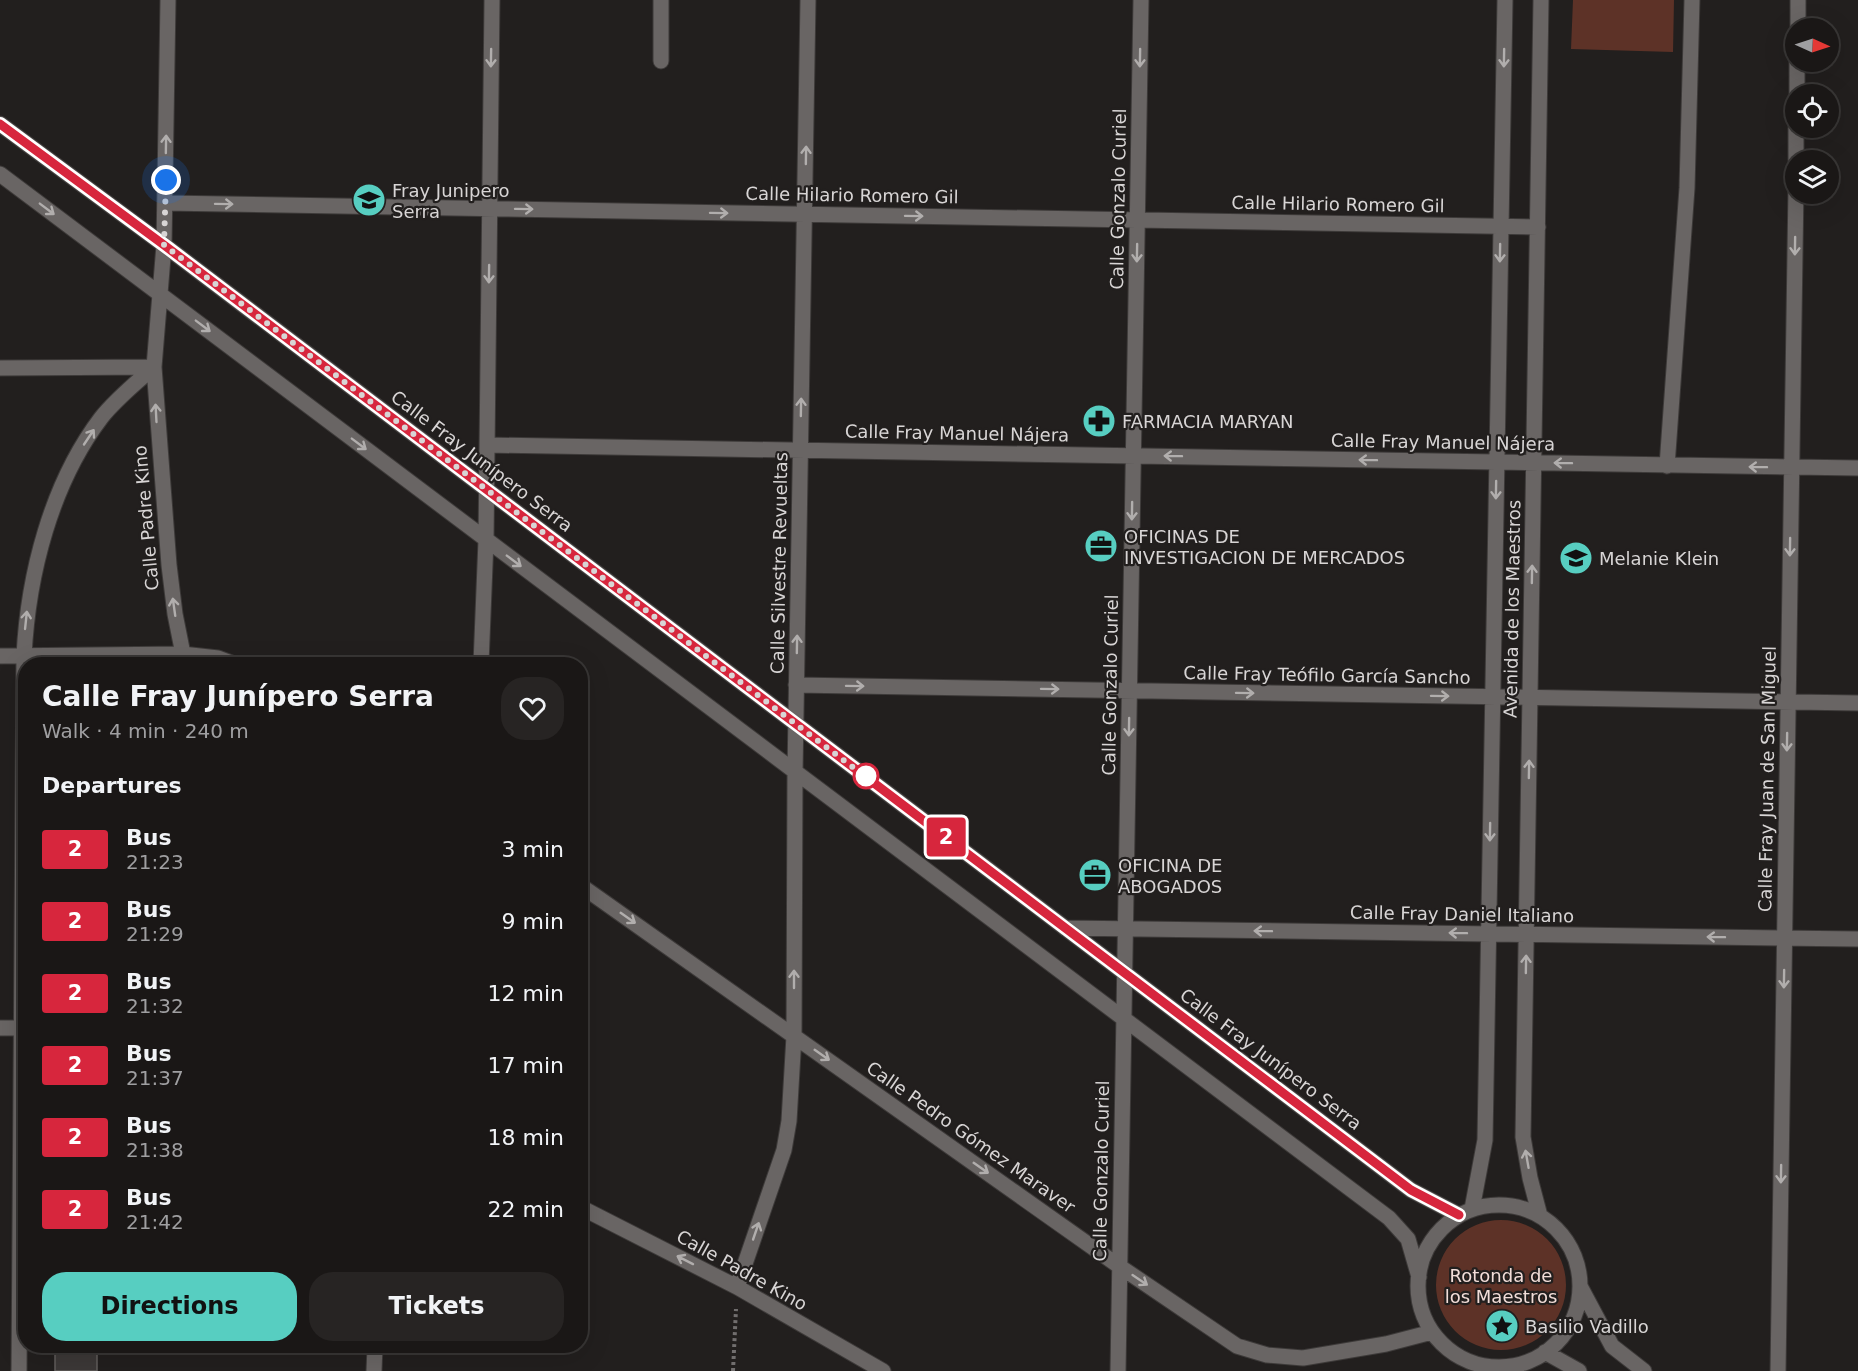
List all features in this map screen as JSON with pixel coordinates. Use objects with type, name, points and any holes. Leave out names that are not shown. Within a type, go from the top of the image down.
[{"type":"street","name":"Calle Padre Kino","points":[[168,0],[164,245],[154,367],[169,565],[184,657]]},
{"type":"street","points":[[481,657],[486,540],[492,0]]},
{"type":"street","points":[[661,0],[661,61]]},
{"type":"street","name":"Calle Silvestre Revueltas","points":[[737,1287],[784,1150],[789,1121],[794,1036],[795,723],[808,0]]},
{"type":"street","name":"Calle Gonzalo Curiel","points":[[1118,1371],[1141,0]]},
{"type":"street","name":"Avenida de los Maestros","points":[[1466,1212],[1485,1140],[1505,0]]},
{"type":"street","name":"Avenida de los Maestros","points":[[1540,1216],[1523,1137],[1541,0]]},
{"type":"street","points":[[1668,466],[1687,188],[1692,0]]},
{"type":"street","points":[[1798,0],[1798,18]]},
{"type":"street","name":"Calle Fray Junípero Serra","points":[[0,124],[164,245],[1411,1190],[1466,1212]]},
{"type":"street","points":[[0,174],[1389,1218],[1408,1239],[1419,1277]]},
{"type":"street","name":"Calle Hilario Romero Gil","points":[[165,203],[1538,226]]},
{"type":"street","name":"Calle Fray Juan de San Miguel","points":[[1778,1371],[1796,204]]},
{"type":"street","points":[[0,368],[154,367]]},
{"type":"street","points":[[24,656],[26,618],[37,556],[62,487],[83,444],[101,418],[120,397],[154,367]]},
{"type":"street","name":"Calle Fray Manuel Nájera","points":[[487,445],[1858,468]]},
{"type":"street","points":[[0,656],[77,657]]},
{"type":"street","name":"Calle Fray Teófilo García Sancho","points":[[796,685],[1858,704]]},
{"type":"street","name":"Calle Pedro Gómez Maraver","points":[[588,891],[1119,1266],[1237,1346],[1267,1355],[1303,1358],[1386,1344],[1432,1332]]},
{"type":"street","name":"Calle Fray Daniel Italiano","points":[[1065,928],[1858,939]]},
{"type":"street","points":[[0,1028],[18,1028]]},
{"type":"street","points":[[1535,1361],[1560,1339],[1571,1323],[1577,1305],[1580,1286],[1577,1266],[1570,1247],[1559,1231],[1540,1216],[1519,1207],[1496,1205],[1466,1212],[1439,1231],[1425,1252],[1419,1277],[1418,1296],[1423,1315],[1432,1332],[1468,1365],[1511,1366],[1535,1361],[1579,1371]]},
{"type":"street","name":"Calle Padre Kino","points":[[588,1211],[737,1287],[883,1371]]},
{"type":"street","points":[[1580,1286],[1612,1346],[1644,1371]]},
{"type":"street","points":[[19,1353],[19,1371]]},
{"type":"street","points":[[374,1371],[375,1353]]},
{"type":"path","points":[[733,1371],[737,1287]]},
{"type":"green space","points":[[1573,0],[1674,0],[1673,52],[1571,49]]},
{"type":"green space","name":"Rotonda de los Maestros","points":[[1501,1220],[1526,1225],[1547,1239],[1561,1260],[1566,1285],[1561,1310],[1547,1331],[1526,1345],[1501,1350],[1476,1345],[1455,1331],[1441,1310],[1436,1285],[1441,1260],[1455,1239],[1476,1225]]},
{"type":"building","points":[[55,1353],[97,1353],[97,1371],[55,1371]]},
{"type":"bus line","name":"2","points":[[0,124],[164,245],[1411,1190],[1459,1215]]},
{"type":"place","name":"Fray Junipero Serra","points":[[369,200]]},
{"type":"place","name":"FARMACIA MARYAN","points":[[1099,421]]},
{"type":"place","name":"OFICINAS DE INVESTIGACION DE MERCADOS","points":[[1101,546]]},
{"type":"place","name":"Melanie Klein","points":[[1576,558]]},
{"type":"place","name":"OFICINA DE ABOGADOS","points":[[1095,875]]},
{"type":"place","name":"Basilio Vadillo","points":[[1502,1326]]},
{"type":"route","points":[[166,180],[164,245],[867,778],[866,776]]}]
